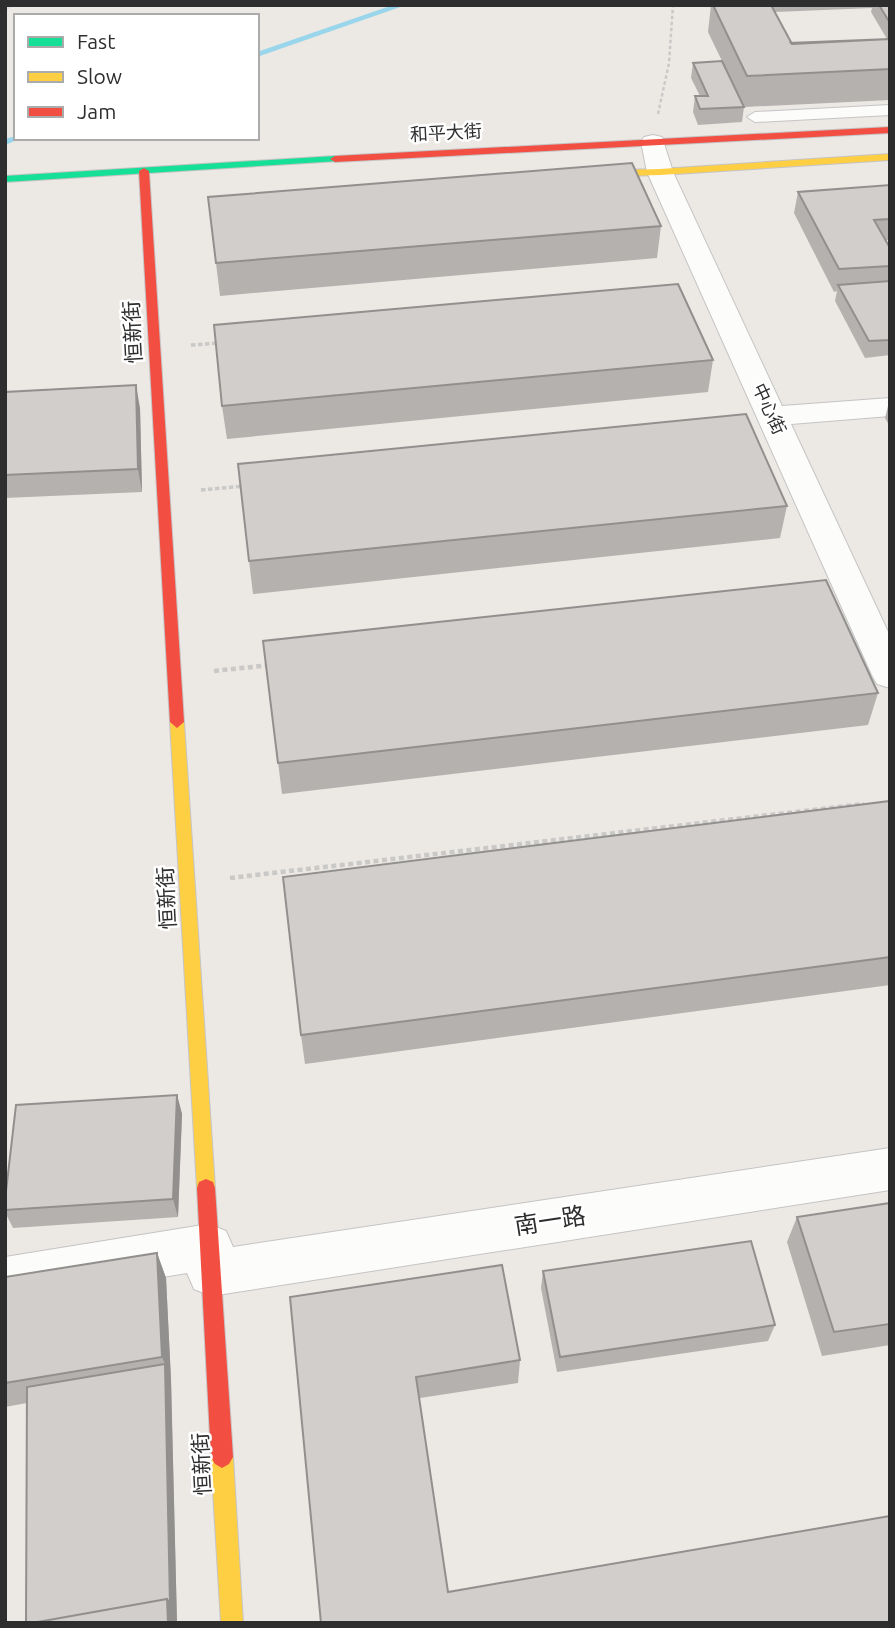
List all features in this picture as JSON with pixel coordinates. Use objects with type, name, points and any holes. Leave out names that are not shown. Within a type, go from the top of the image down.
[{"type":"street","name":"和平大街","points":[[5,179],[890,130]]},
{"type":"street","name":"中心街","points":[[653,142],[660,172],[890,675]]},
{"type":"street","points":[[564,174],[660,172],[890,157]]},
{"type":"street","name":"恒新街","points":[[144,170],[232,1623]]},
{"type":"street","points":[[772,416],[890,407]]},
{"type":"street","name":"南一路","points":[[5,1280],[210,1260],[890,1169]]},
{"type":"lane","points":[[755,117],[890,110]]},
{"type":"path","points":[[653,142],[668,62],[673,5]]},
{"type":"path","points":[[155,348],[224,342]]},
{"type":"path","points":[[164,493],[246,486]]},
{"type":"path","points":[[175,675],[284,663]]},
{"type":"path","points":[[187,883],[876,803]]},
{"type":"building","points":[[713,5],[771,5],[792,44],[890,39],[890,69],[747,76]]},
{"type":"building","points":[[879,5],[890,5],[890,23]]},
{"type":"building","points":[[890,39],[792,44],[791,43]]},
{"type":"building","points":[[722,61],[744,107],[700,109],[695,96],[708,96],[693,63]]},
{"type":"building","points":[[632,163],[661,226],[216,263],[208,197]]},
{"type":"building","points":[[890,185],[890,219],[874,220],[890,248],[890,266],[839,269],[798,192]]},
{"type":"building","points":[[890,281],[890,340],[869,341],[838,285]]},
{"type":"building","points":[[678,284],[713,360],[222,406],[214,325]]},
{"type":"building","points":[[136,385],[138,469],[5,475],[5,392]]},
{"type":"building","points":[[746,414],[787,506],[249,561],[238,464]]},
{"type":"building","points":[[826,580],[878,693],[278,763],[263,641]]},
{"type":"building","points":[[890,801],[890,957],[301,1035],[283,877]]},
{"type":"building","points":[[177,1095],[173,1199],[5,1210],[16,1105]]},
{"type":"building","points":[[890,1203],[890,1324],[834,1332],[797,1217]]},
{"type":"building","points":[[751,1241],[775,1325],[560,1357],[543,1271]]},
{"type":"building","points":[[157,1253],[162,1357],[5,1383],[5,1277]]},
{"type":"building","points":[[502,1265],[520,1360],[416,1377],[448,1592],[890,1516],[890,1623],[321,1623],[290,1297]]},
{"type":"building","points":[[165,1364],[170,1604],[167,1599],[26,1623],[27,1387]]},
{"type":"building","points":[[167,1599],[168,1623],[32,1623]]},
{"type":"waterway","points":[[259,54],[402,5]]},
{"type":"waterway","points":[[5,142],[14,139]]},
{"type":"railway","points":[[5,9],[12,5]]},
{"type":"traffic: fast","points":[[5,179],[335,159]]},
{"type":"traffic: slow","points":[[584,174],[660,172],[890,157]]},
{"type":"traffic: slow","points":[[177,722],[206,1188]]},
{"type":"traffic: slow","points":[[222,1457],[232,1623]]},
{"type":"traffic: jam","points":[[335,159],[890,130]]},
{"type":"traffic: jam","points":[[144,171],[177,722]]},
{"type":"traffic: jam","points":[[206,1188],[222,1457]]}]
